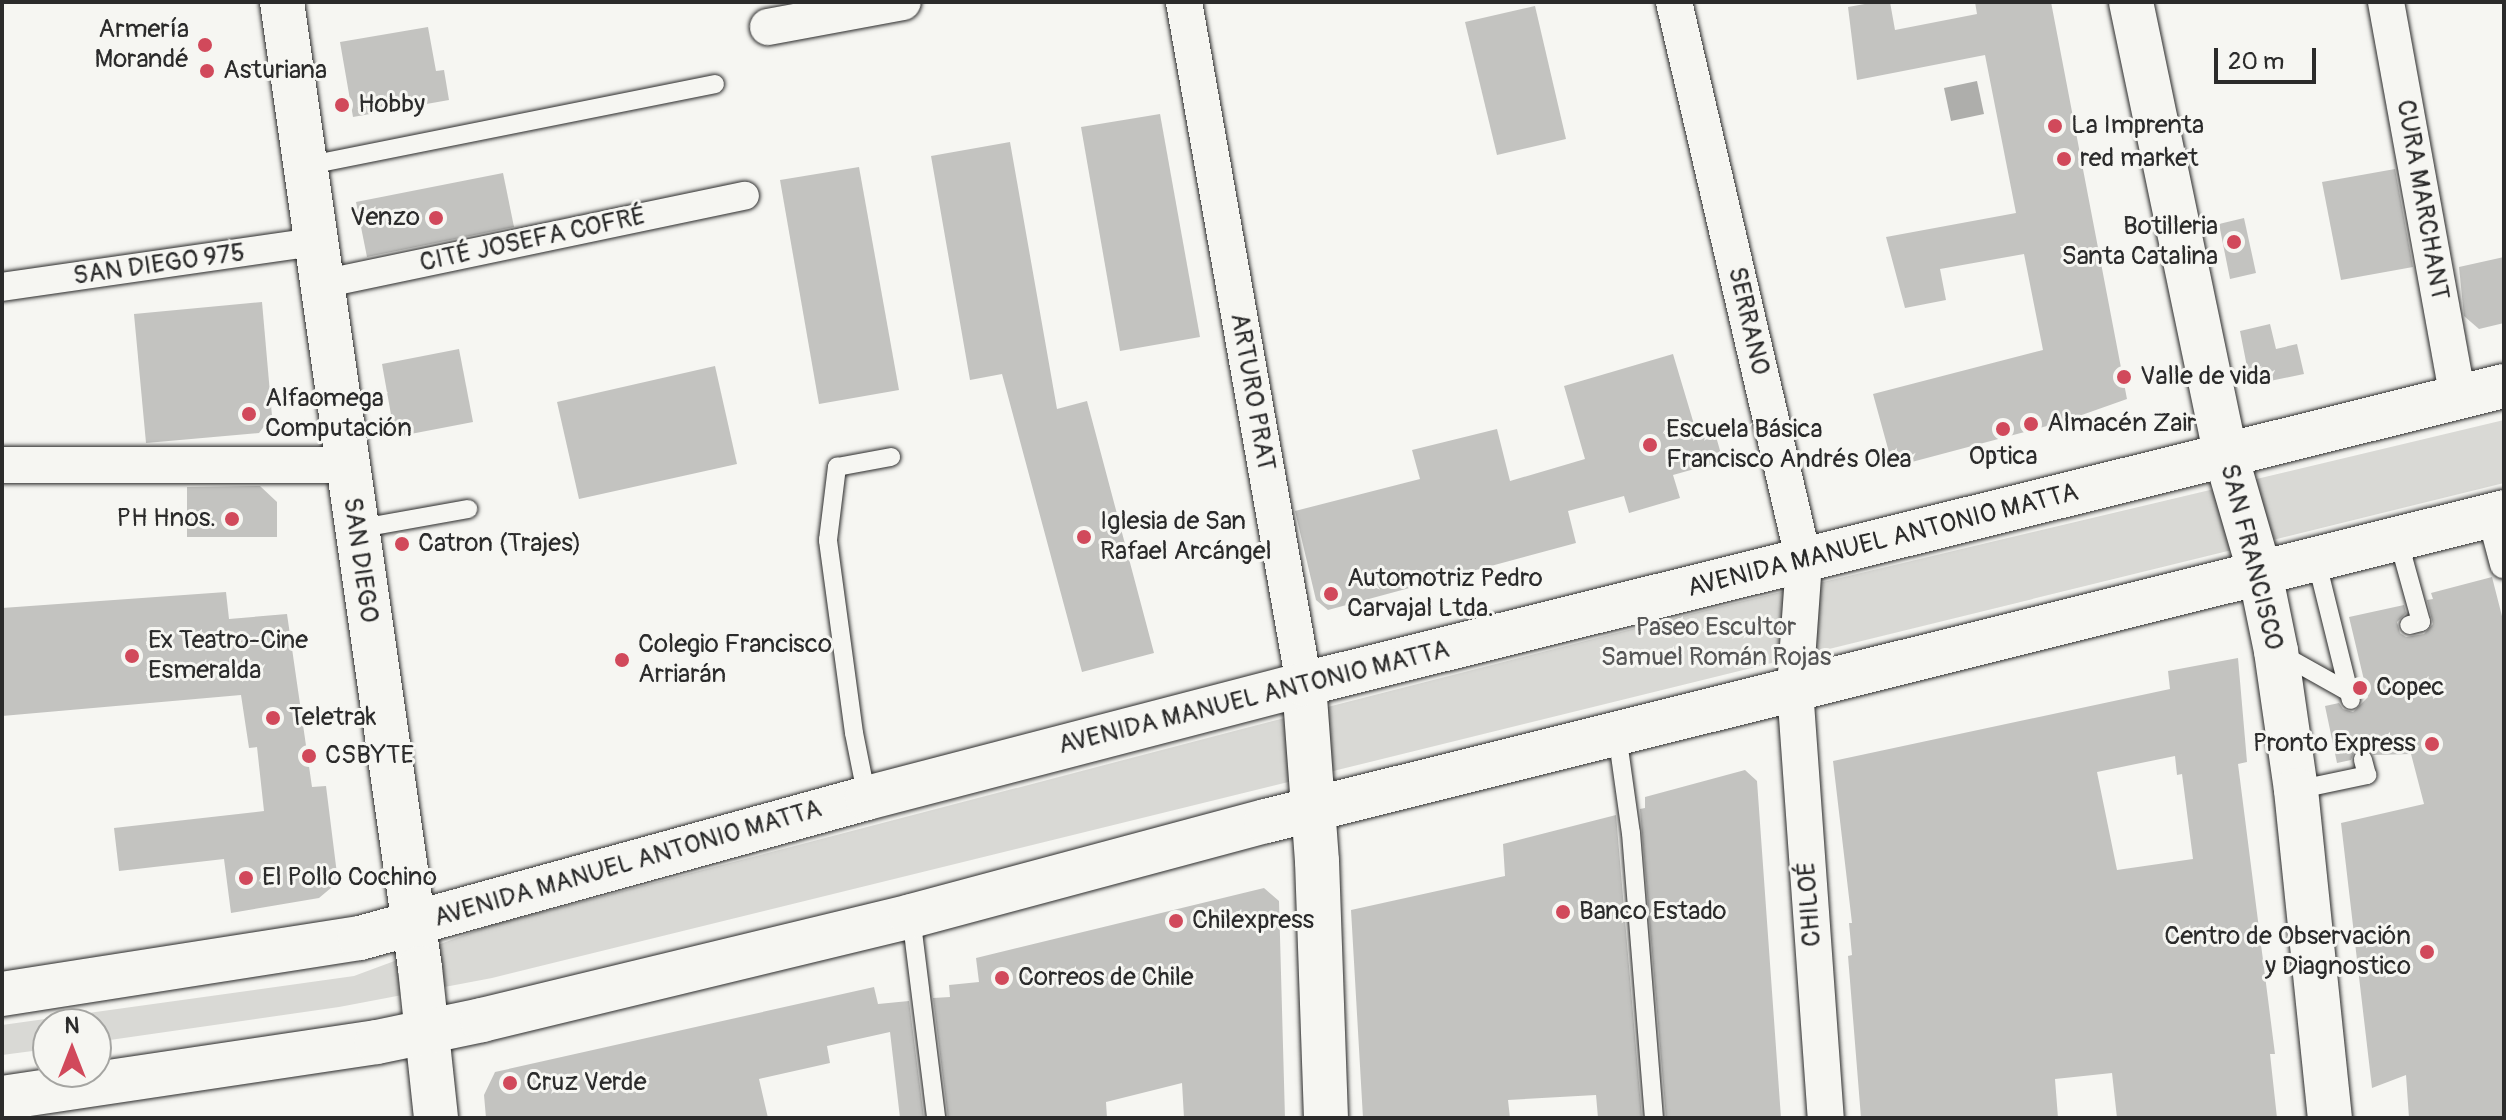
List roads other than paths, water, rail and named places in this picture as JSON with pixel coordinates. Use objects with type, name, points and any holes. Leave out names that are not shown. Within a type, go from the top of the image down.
[{"type":"main road","name":"SAN DIEGO","points":[[282,2],[429,1031],[436,1118]]},
{"type":"main road","name":"SAN FRANCISCO","points":[[2131,2],[2226,456],[2260,573],[2276,651],[2296,790],[2330,1118]]},
{"type":"main road","name":"AVENIDA MANUEL ANTONIO MATTA","points":[[2,994],[360,938],[867,798],[1304,684],[2504,386]]},
{"type":"main road","points":[[2,1098],[188,1072],[429,1031],[911,916],[1314,810],[2498,514]]},
{"type":"main road","name":"ARTURO PRAT","points":[[1304,684],[1314,810],[1326,1118]]},
{"type":"street","points":[[768,27],[903,2]]},
{"type":"street","name":"ARTURO PRAT","points":[[1184,2],[1304,684]]},
{"type":"street","name":"SERRANO","points":[[1674,2],[1804,562],[1795,689]]},
{"type":"street","name":"CURA MARCHANT","points":[[2386,2],[2458,398]]},
{"type":"street","name":"CITÉ JOSEFA COFRÉ","points":[[318,263],[745,196]]},
{"type":"street","name":"SAN DIEGO 975","points":[[2,287],[318,263]]},
{"type":"street","points":[[2,465],[347,465]]},
{"type":"street","points":[[2498,514],[2504,564]]},
{"type":"street","name":"CHILOÉ","points":[[1795,689],[1826,1118]]},
{"type":"lane","points":[[305,166],[715,84]]},
{"type":"lane","points":[[867,798],[854,733],[828,540],[837,467],[891,457]]},
{"type":"lane","points":[[356,529],[468,509]]},
{"type":"lane","points":[[2398,539],[2421,622],[2409,625]]},
{"type":"lane","points":[[2276,651],[2350,696],[2345,642],[2316,559]]},
{"type":"lane","points":[[1617,734],[1631,833],[1654,1118]]},
{"type":"lane","points":[[2296,790],[2367,775],[2363,760]]},
{"type":"lane","points":[[911,916],[936,1118]]},
{"type":"place","name":"Armería Morandé","points":[[205,45]]},
{"type":"place","name":"Asturiana","points":[[207,71]]},
{"type":"place","name":"Hobby","points":[[342,105]]},
{"type":"place","name":"La Imprenta","points":[[2055,126]]},
{"type":"place","name":"red market","points":[[2064,159]]},
{"type":"place","name":"Venzo","points":[[436,218]]},
{"type":"place","name":"Botilleria Santa Catalina","points":[[2234,242]]},
{"type":"place","name":"Valle de vida","points":[[2124,377]]},
{"type":"place","name":"Alfaomega Computación","points":[[249,414]]},
{"type":"place","name":"Almacén Zair","points":[[2031,424]]},
{"type":"place","name":"Optica","points":[[2003,429]]},
{"type":"place","name":"Escuela Básica Francisco Andrés Olea","points":[[1650,445]]},
{"type":"place","name":"PH Hnos.","points":[[232,519]]},
{"type":"place","name":"Iglesia de San Rafael Arcángel","points":[[1084,537]]},
{"type":"place","name":"Catron (Trajes)","points":[[402,544]]},
{"type":"place","name":"Automotriz Pedro Carvajal Ltda.","points":[[1331,594]]},
{"type":"place","name":"Ex Teatro-Cine Esmeralda","points":[[132,656]]},
{"type":"place","name":"Colegio Francisco Arriarán","points":[[622,660]]},
{"type":"place","name":"Copec","points":[[2360,688]]},
{"type":"place","name":"Teletrak","points":[[273,718]]},
{"type":"place","name":"Pronto Express","points":[[2432,744]]},
{"type":"place","name":"CSBYTE","points":[[309,756]]},
{"type":"place","name":"El Pollo Cochino","points":[[246,878]]},
{"type":"place","name":"Banco Estado","points":[[1563,912]]},
{"type":"place","name":"Chilexpress","points":[[1176,921]]},
{"type":"place","name":"Centro de Observación y Diagnostico","points":[[2427,952]]},
{"type":"place","name":"Correos de Chile","points":[[1002,978]]},
{"type":"place","name":"Cruz Verde","points":[[510,1083]]},
{"type":"park label","name":"Paseo Escultor Samuel Román Rojas","points":[[1716,643]]}]
